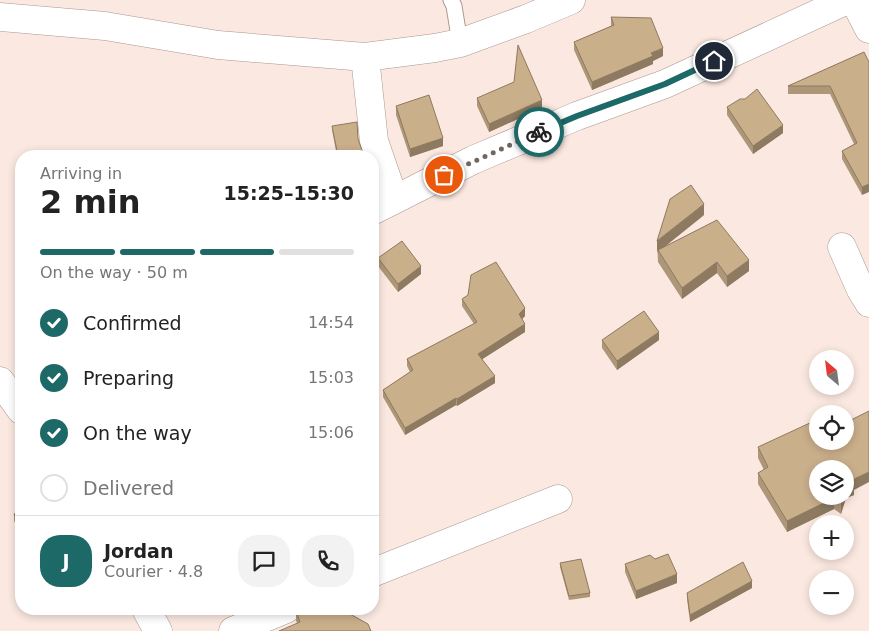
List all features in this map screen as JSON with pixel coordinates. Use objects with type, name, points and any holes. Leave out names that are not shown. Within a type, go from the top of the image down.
[{"type":"street","points":[[0,17],[105,26],[218,45],[365,57],[460,43],[571,0]]},
{"type":"street","points":[[379,177],[383,205],[473,160],[577,116],[665,84],[846,0]]},
{"type":"street","points":[[854,0],[869,29]]},
{"type":"street","points":[[365,57],[375,150]]},
{"type":"street","points":[[842,246],[861,290],[869,303]]},
{"type":"street","points":[[6,380],[15,398]]},
{"type":"street","points":[[379,569],[558,498]]},
{"type":"street","points":[[149,615],[158,631]]},
{"type":"street","points":[[233,631],[272,615]]},
{"type":"lane","points":[[451,0],[454,6],[460,43]]},
{"type":"building","points":[[611,17],[651,18],[663,48],[651,53],[653,56],[592,82],[574,42],[614,25]]},
{"type":"building","points":[[518,45],[542,100],[489,124],[477,98],[514,82]]},
{"type":"building","points":[[864,52],[869,62],[869,184],[862,187],[842,151],[857,143],[830,86],[788,86]]},
{"type":"building","points":[[757,89],[783,125],[753,146],[727,107],[740,99],[745,99]]},
{"type":"building","points":[[429,95],[443,138],[410,149],[396,106]]},
{"type":"building","points":[[357,122],[358,139],[362,150],[337,150],[332,126]]},
{"type":"building","points":[[691,185],[704,204],[657,241],[670,199]]},
{"type":"building","points":[[717,220],[749,260],[727,276],[717,262],[682,288],[658,250]]},
{"type":"building","points":[[402,241],[421,266],[398,284],[379,257]]},
{"type":"building","points":[[496,262],[525,308],[519,314],[525,324],[478,354],[495,376],[405,428],[383,390],[413,370],[407,359],[477,322],[462,299],[468,295],[471,275]]},
{"type":"building","points":[[644,311],[659,332],[617,361],[602,340]]},
{"type":"building","points":[[869,411],[869,472],[854,479],[854,460],[809,460],[809,505],[820,505],[787,521],[758,473],[768,467],[758,447],[809,423],[809,450],[854,450],[854,418]]},
{"type":"building","points":[[668,554],[677,574],[636,591],[625,564],[650,555],[655,559]]},
{"type":"building","points":[[581,559],[590,593],[569,596],[560,563]]},
{"type":"building","points":[[743,562],[752,581],[690,615],[687,593]]},
{"type":"building","points":[[297,615],[352,615],[368,624],[371,631],[279,631],[300,622]]},
{"type":"way so far","points":[[444,175],[473,160],[539,132]]},
{"type":"route","points":[[539,132],[665,84],[714,61]]}]
